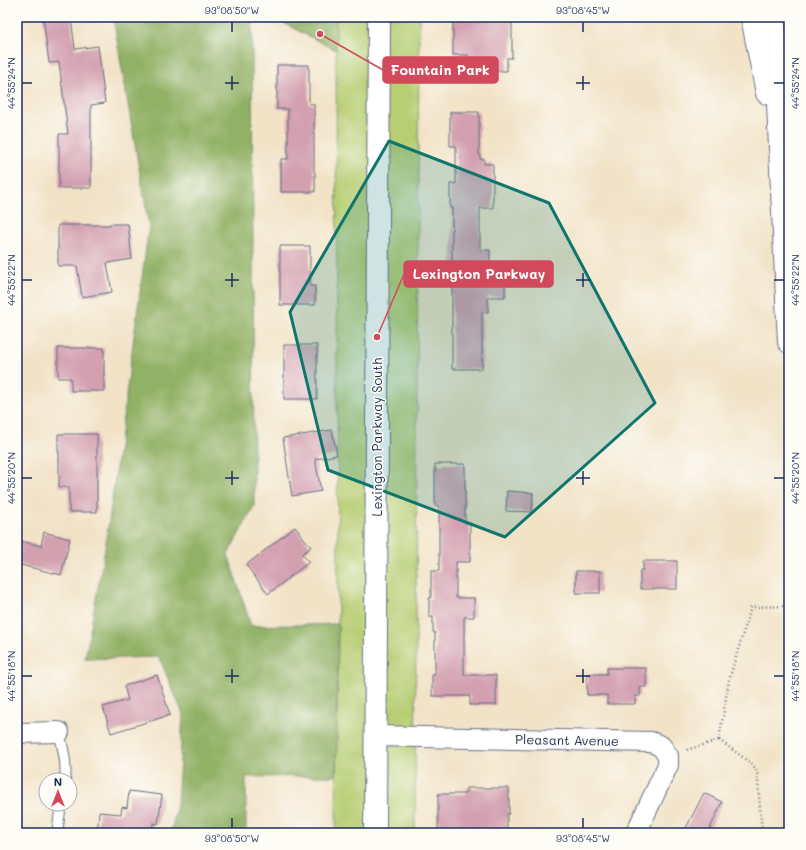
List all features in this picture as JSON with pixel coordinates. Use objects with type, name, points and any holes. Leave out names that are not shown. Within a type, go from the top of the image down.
[{"type":"main road","name":"Lexington Parkway South","points":[[376,833],[379,17]]},
{"type":"main road","points":[[752,17],[781,161]]},
{"type":"main road","points":[[774,17],[789,342]]},
{"type":"street","points":[[17,733],[59,732]]},
{"type":"street","name":"Pleasant Avenue","points":[[376,736],[651,742],[661,746],[668,756]]},
{"type":"street","points":[[636,833],[668,765],[668,756]]},
{"type":"lane","points":[[59,732],[65,754],[66,772]]},
{"type":"lane","points":[[57,833],[60,812]]},
{"type":"path","points":[[719,740],[729,680],[751,607],[789,606]]},
{"type":"path","points":[[668,756],[719,740]]},
{"type":"path","points":[[719,740],[751,762],[757,771],[762,833]]},
{"type":"highlighted area","points":[[389,141],[549,203],[655,403],[505,537],[328,470],[290,312]]},
{"type":"green space","points":[[113,17],[252,17],[254,506],[228,554],[251,626],[338,624],[336,776],[246,777],[246,833],[171,833],[177,805],[183,714],[159,657],[85,659],[106,543],[149,226]]},
{"type":"green space","points":[[272,17],[419,17],[415,833],[336,833],[338,624],[336,50]]},
{"type":"green space","points":[[272,17],[336,17],[336,50]]},
{"type":"building","points":[[43,17],[71,17],[75,49],[98,46],[105,103],[91,105],[91,188],[59,188],[59,134],[68,134],[59,62],[49,63]]},
{"type":"building","points":[[453,17],[512,17],[512,58],[507,58],[507,71],[468,71],[468,55],[453,55]]},
{"type":"building","points":[[277,65],[309,65],[309,104],[314,104],[315,192],[281,192],[281,159],[288,159],[288,109],[277,109]]},
{"type":"building","points":[[450,112],[479,112],[480,159],[484,159],[484,164],[493,164],[493,208],[480,208],[480,250],[490,250],[490,270],[505,270],[505,297],[488,297],[488,312],[482,312],[482,369],[452,369],[452,208],[450,208],[450,184],[456,184],[456,146],[450,146]]},
{"type":"building","points":[[128,224],[132,259],[107,263],[112,292],[82,297],[77,266],[58,266],[58,225]]},
{"type":"building","points":[[280,246],[310,246],[310,286],[315,286],[315,305],[280,305]]},
{"type":"building","points":[[284,345],[317,345],[317,399],[284,399]]},
{"type":"building","points":[[58,348],[104,348],[104,391],[71,391],[71,378],[58,378]]},
{"type":"building","points":[[332,430],[337,455],[315,459],[321,491],[292,496],[283,438]]},
{"type":"building","points":[[58,434],[97,434],[97,512],[69,512],[69,487],[59,487]]},
{"type":"building","points":[[435,464],[465,464],[465,523],[470,523],[470,562],[456,562],[456,598],[474,598],[474,617],[464,617],[464,675],[496,675],[496,705],[470,705],[470,696],[432,696],[432,675],[435,675],[435,632],[433,632],[433,617],[429,617],[429,598],[431,598],[431,571],[439,571],[439,506],[435,506]]},
{"type":"building","points":[[507,491],[533,493],[532,512],[506,511]]},
{"type":"building","points":[[295,527],[311,547],[302,554],[309,562],[268,594],[246,565]]},
{"type":"building","points":[[44,532],[70,539],[61,575],[17,564],[17,540],[41,546]]},
{"type":"building","points":[[643,561],[677,561],[677,589],[640,589],[640,570],[643,570]]},
{"type":"building","points":[[576,571],[600,571],[600,593],[576,593]]},
{"type":"building","points":[[607,668],[646,668],[646,687],[640,687],[640,696],[635,696],[635,704],[607,704],[607,695],[587,695],[587,674],[607,674]]},
{"type":"building","points":[[157,675],[170,715],[111,733],[103,707],[128,700],[124,686]]},
{"type":"building","points":[[466,788],[509,788],[507,833],[438,833],[438,794],[466,794]]},
{"type":"building","points":[[129,791],[162,795],[158,824],[153,823],[152,833],[97,833],[99,812],[121,814],[122,807],[127,808]]},
{"type":"building","points":[[704,793],[722,802],[708,833],[696,833],[686,828]]},
{"type":"place","name":"Fountain Park","points":[[320,34]]},
{"type":"place","name":"Lexington Parkway","points":[[377,337]]}]
